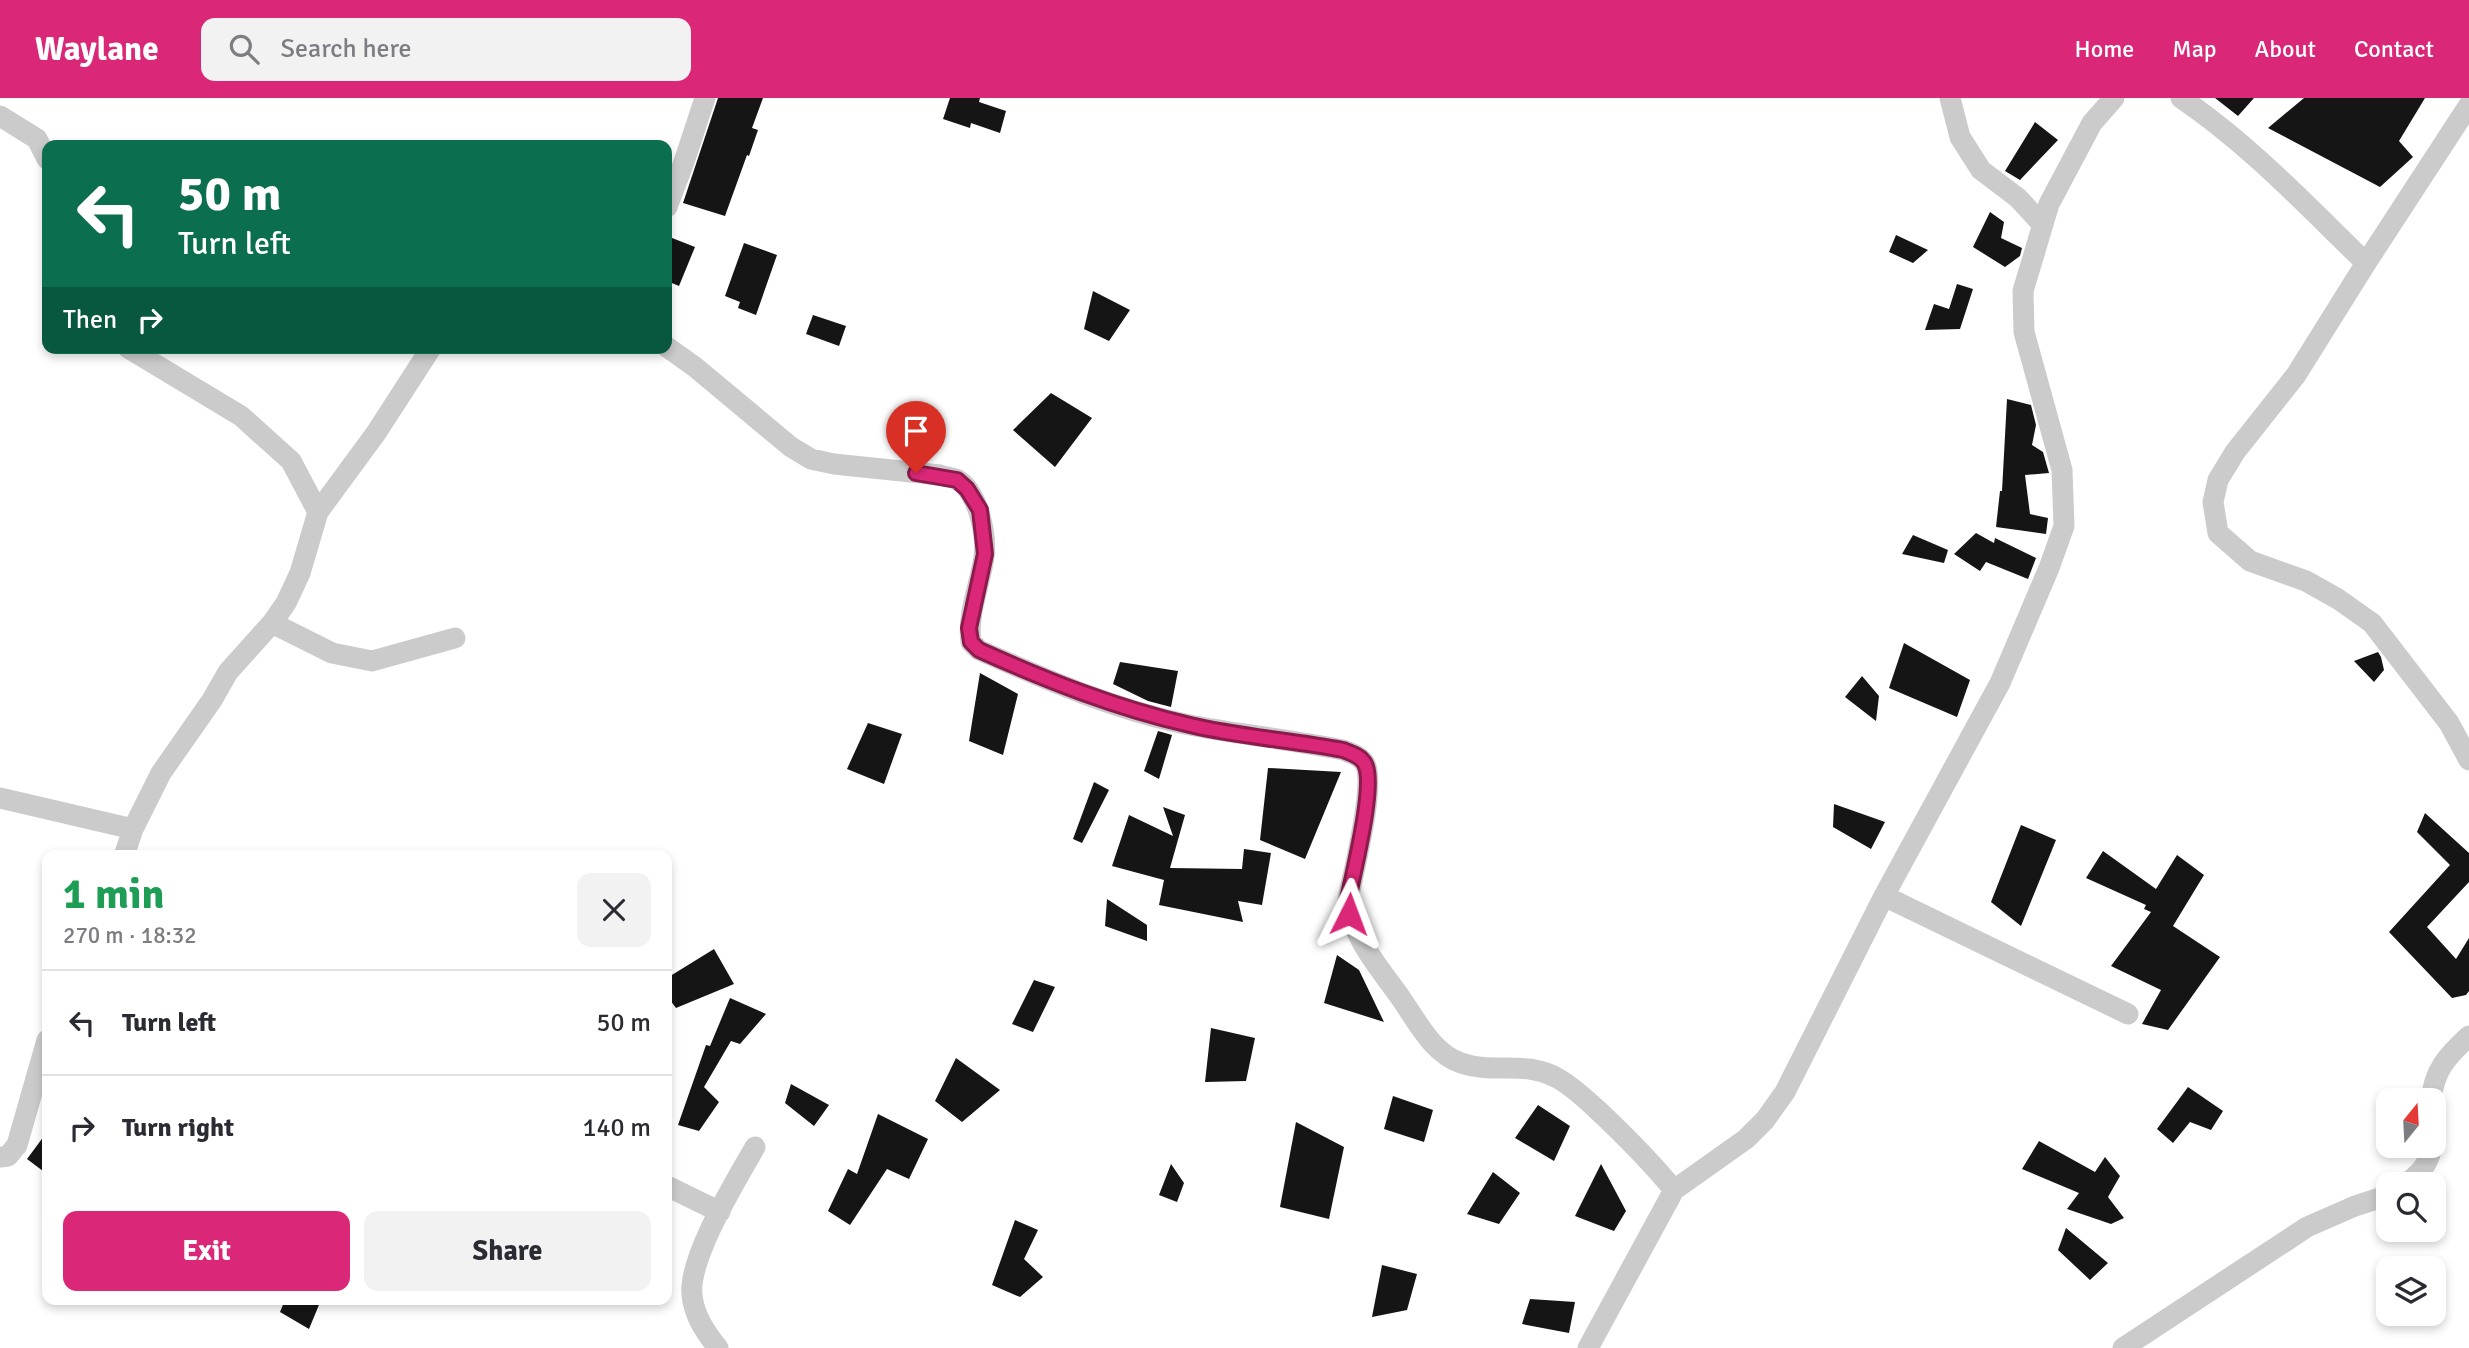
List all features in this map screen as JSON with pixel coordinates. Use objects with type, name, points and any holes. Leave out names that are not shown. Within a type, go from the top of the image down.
[{"type":"street","points":[[672,194],[705,98]]},
{"type":"street","points":[[1950,98],[1960,137],[1981,170],[2018,198],[2042,224]]},
{"type":"street","points":[[1588,1348],[1674,1190],[1746,1139],[1765,1120],[1790,1082],[1884,896],[2000,683],[2049,568],[2064,526],[2062,470],[2024,332],[2023,291],[2049,204],[2092,122],[2114,98]]},
{"type":"street","points":[[2181,98],[2210,118],[2270,171],[2366,263]]},
{"type":"street","points":[[2469,104],[2297,375],[2235,452],[2218,480],[2213,502],[2218,533],[2250,561],[2306,581],[2372,623],[2449,723],[2469,760]]},
{"type":"street","points":[[0,116],[37,139],[42,149]]},
{"type":"street","points":[[672,351],[695,367],[791,447],[810,459],[940,475],[957,480],[967,489],[980,510],[985,554],[969,628],[971,642],[979,650],[1073,691],[1149,715],[1194,726],[1343,750],[1364,762],[1369,774],[1368,797],[1348,900],[1349,914],[1371,958],[1431,1042],[1444,1054],[1469,1065],[1491,1069],[1516,1066],[1534,1068],[1558,1078],[1578,1091],[1646,1155],[1674,1190]]},
{"type":"street","points":[[138,354],[241,416],[291,461],[318,512]]},
{"type":"street","points":[[127,850],[161,774],[228,672],[272,623],[286,603],[300,573],[318,512],[376,433],[427,354]]},
{"type":"street","points":[[272,623],[331,653],[372,661],[455,638]]},
{"type":"street","points":[[0,798],[134,830]]},
{"type":"street","points":[[1884,896],[2128,1014]]},
{"type":"street","points":[[2434,1088],[2437,1072],[2449,1055],[2469,1036]]},
{"type":"street","points":[[0,1157],[8,1156],[17,1145],[42,1058]]},
{"type":"street","points":[[718,1348],[701,1324],[692,1294],[694,1276],[720,1212],[755,1147]]},
{"type":"street","points":[[672,1188],[720,1212]]},
{"type":"street","points":[[2123,1348],[2308,1227],[2376,1199]]},
{"type":"building","points":[[718,98],[763,98],[752,128],[758,130],[725,216],[683,203]]},
{"type":"building","points":[[950,98],[980,98],[979,102],[1006,111],[1000,133],[971,123],[970,128],[943,119]]},
{"type":"building","points":[[2215,98],[2254,98],[2238,116]]},
{"type":"building","points":[[2304,98],[2425,98],[2399,141],[2413,157],[2380,187],[2268,128]]},
{"type":"building","points":[[2035,122],[2058,140],[2020,180],[2005,171]]},
{"type":"building","points":[[1990,212],[2004,222],[2001,238],[2022,248],[2020,256],[2005,267],[1973,247]]},
{"type":"building","points":[[1896,235],[1928,250],[1913,263],[1889,252]]},
{"type":"building","points":[[672,238],[695,247],[679,286],[672,283]]},
{"type":"building","points":[[744,243],[777,255],[756,315],[738,308],[740,302],[725,296]]},
{"type":"building","points":[[1957,284],[1973,289],[1960,329],[1925,330],[1934,304],[1949,309]]},
{"type":"building","points":[[1093,291],[1130,310],[1109,341],[1084,329]]},
{"type":"building","points":[[813,315],[846,326],[839,346],[806,334]]},
{"type":"building","points":[[1051,393],[1092,418],[1055,467],[1013,430]]},
{"type":"building","points":[[2007,399],[2031,405],[2036,425],[2032,445],[2043,452],[2049,473],[2025,475],[2030,514],[2048,518],[2046,534],[1996,527],[2002,491]]},
{"type":"building","points":[[1976,533],[1994,543],[1995,538],[2036,558],[2028,579],[1986,562],[1980,571],[1954,554]]},
{"type":"building","points":[[1913,535],[1948,550],[1944,563],[1902,554]]},
{"type":"building","points":[[1904,643],[1970,680],[1957,717],[1889,688]]},
{"type":"building","points":[[2378,652],[2384,670],[2374,682],[2354,661]]},
{"type":"building","points":[[1120,662],[1178,671],[1171,707],[1148,701],[1113,684]]},
{"type":"building","points":[[980,673],[1018,694],[1003,755],[969,741]]},
{"type":"building","points":[[1862,676],[1879,696],[1876,721],[1845,697]]},
{"type":"building","points":[[868,723],[902,734],[884,784],[847,769]]},
{"type":"building","points":[[1158,731],[1172,735],[1159,779],[1144,771]]},
{"type":"building","points":[[1268,768],[1341,772],[1305,859],[1260,840]]},
{"type":"building","points":[[1094,782],[1109,790],[1082,843],[1073,839]]},
{"type":"building","points":[[1834,804],[1885,822],[1871,849],[1833,827]]},
{"type":"building","points":[[1163,807],[1185,815],[1170,868],[1242,869],[1244,849],[1271,853],[1262,905],[1238,901],[1243,922],[1159,905],[1164,880],[1112,866],[1129,815],[1173,836]]},
{"type":"building","points":[[2425,813],[2469,853],[2469,882],[2427,927],[2456,959],[2469,938],[2469,991],[2466,995],[2452,998],[2389,932],[2450,865],[2417,832]]},
{"type":"building","points":[[2021,825],[2056,840],[2021,926],[1991,902]]},
{"type":"building","points":[[2103,851],[2156,889],[2177,855],[2204,875],[2173,926],[2220,957],[2168,1030],[2142,1024],[2161,990],[2111,966],[2151,912],[2144,909],[2146,905],[2086,878]]},
{"type":"building","points":[[1107,899],[1147,925],[1147,941],[1105,926]]},
{"type":"building","points":[[714,949],[734,984],[676,1008],[672,1003],[672,975]]},
{"type":"building","points":[[1337,955],[1359,970],[1384,1022],[1324,1003]]},
{"type":"building","points":[[1034,980],[1055,987],[1033,1032],[1012,1024]]},
{"type":"building","points":[[730,998],[766,1014],[740,1044],[731,1041],[704,1087],[719,1102],[699,1131],[678,1125],[706,1045],[710,1046]]},
{"type":"building","points":[[1211,1028],[1255,1038],[1246,1081],[1205,1082]]},
{"type":"building","points":[[956,1058],[1000,1090],[962,1122],[935,1101]]},
{"type":"building","points":[[791,1084],[829,1105],[814,1126],[785,1103]]},
{"type":"building","points":[[2188,1087],[2223,1111],[2211,1130],[2190,1122],[2173,1143],[2157,1129]]},
{"type":"building","points":[[1393,1096],[1433,1110],[1424,1142],[1384,1129]]},
{"type":"building","points":[[1538,1105],[1570,1126],[1554,1161],[1515,1138]]},
{"type":"building","points":[[878,1114],[928,1139],[909,1179],[887,1169],[850,1225],[828,1211],[848,1169],[857,1174]]},
{"type":"building","points":[[1296,1122],[1344,1147],[1329,1219],[1280,1207]]},
{"type":"building","points":[[42,1139],[42,1170],[27,1159]]},
{"type":"building","points":[[2039,1141],[2095,1172],[2105,1157],[2120,1176],[2108,1197],[2124,1218],[2111,1224],[2067,1209],[2079,1193],[2022,1169]]},
{"type":"building","points":[[1171,1164],[1184,1183],[1177,1202],[1159,1195]]},
{"type":"building","points":[[1601,1164],[1626,1211],[1614,1231],[1575,1216]]},
{"type":"building","points":[[1493,1172],[1520,1193],[1499,1224],[1467,1214]]},
{"type":"building","points":[[1015,1220],[1038,1230],[1024,1259],[1043,1277],[1020,1297],[992,1285]]},
{"type":"building","points":[[2066,1228],[2108,1263],[2090,1280],[2058,1250]]},
{"type":"building","points":[[1382,1265],[1417,1274],[1407,1310],[1372,1317]]},
{"type":"building","points":[[1530,1299],[1575,1302],[1569,1333],[1522,1324]]},
{"type":"building","points":[[283,1305],[319,1305],[309,1329],[280,1312]]},
{"type":"route","points":[[916,473],[957,480],[967,489],[980,510],[985,554],[969,628],[971,642],[979,650],[1073,691],[1149,715],[1194,726],[1343,750],[1364,762],[1369,774],[1368,797],[1348,900],[1349,914]]}]
